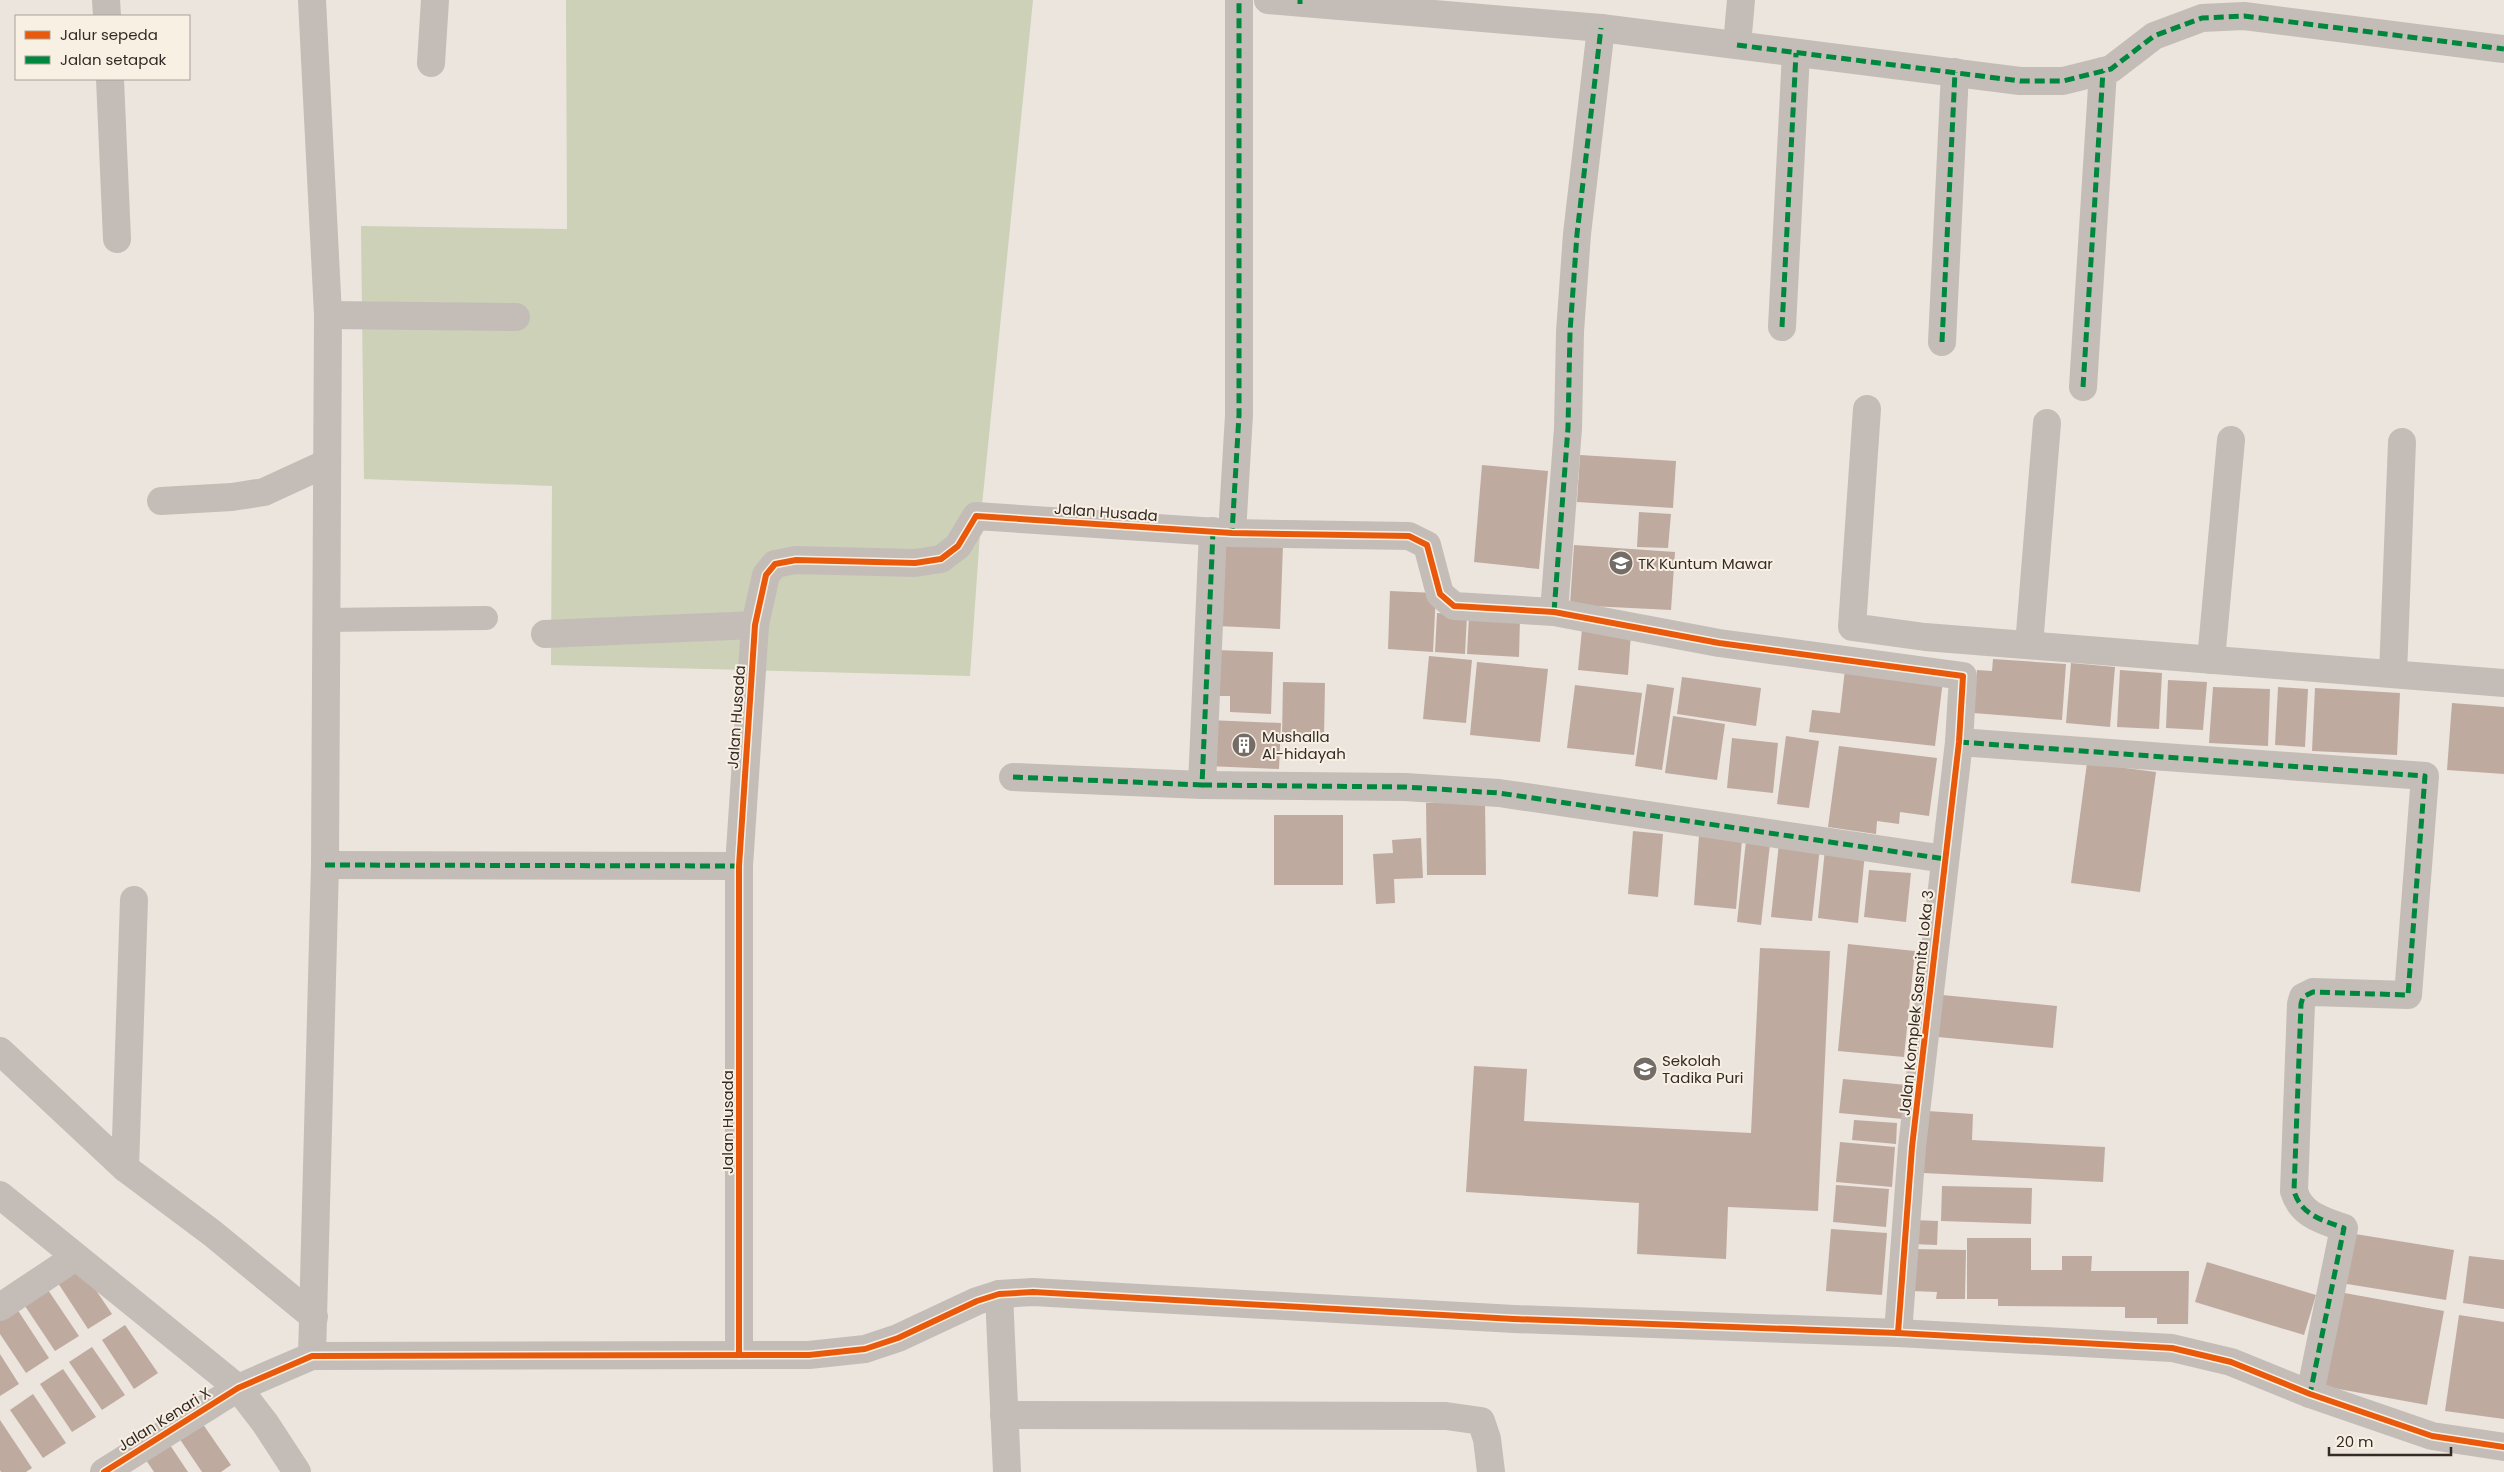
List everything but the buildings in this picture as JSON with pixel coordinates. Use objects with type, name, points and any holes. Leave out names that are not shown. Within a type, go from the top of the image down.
[{"type":"street","points":[[106,0],[107,15]]},
{"type":"street","points":[[312,0],[328,315],[325,865],[312,1356],[809,1355],[865,1349],[898,1338],[949,1313],[999,1294],[1032,1292],[1514,1319],[1898,1333],[2172,1348],[2231,1362],[2310,1394],[2432,1436],[2504,1447]]},
{"type":"street","points":[[431,63],[435,0]]},
{"type":"street","points":[[1202,785],[1222,532],[1239,415],[1239,0]]},
{"type":"street","points":[[1268,0],[1601,28],[2020,81],[2063,81],[2112,69],[2154,36],[2202,18],[2244,16],[2504,49]]},
{"type":"street","points":[[1737,45],[1741,0]]},
{"type":"street","points":[[1222,532],[1409,536],[1427,545],[1440,594],[1454,606],[1554,612],[1568,428],[1570,332],[1577,234],[1601,28]]},
{"type":"street","points":[[1782,326],[1796,53]]},
{"type":"street","points":[[2084,387],[2103,71]]},
{"type":"street","points":[[1942,342],[1955,72]]},
{"type":"street","points":[[110,80],[117,240]]},
{"type":"street","points":[[328,315],[516,317]]},
{"type":"street","points":[[1867,409],[1852,627],[1925,637],[2504,683]]},
{"type":"street","points":[[2029,645],[2047,423]]},
{"type":"street","points":[[2210,660],[2231,440]]},
{"type":"street","points":[[2393,674],[2402,442]]},
{"type":"street","points":[[162,501],[232,497],[264,492],[327,463]]},
{"type":"street","name":"Jalan Husada","points":[[739,1355],[739,866],[755,625],[766,575],[776,564],[796,560],[915,563],[941,559],[958,546],[976,516],[1222,532]]},
{"type":"street","name":"Jalan Komplek Sasmita Loka 3","points":[[1554,612],[1719,642],[1962,676],[1959,742],[1912,1148],[1898,1333]]},
{"type":"street","points":[[545,634],[755,625]]},
{"type":"street","points":[[1959,742],[2425,776],[2408,995],[2313,992],[2303,998],[2301,1004],[2294,1192],[2297,1202],[2310,1215],[2344,1228],[2310,1394]]},
{"type":"street","points":[[1012,777],[1202,785],[1404,786],[1499,793],[1945,859]]},
{"type":"street","points":[[325,865],[739,866]]},
{"type":"street","points":[[125,1168],[134,900]]},
{"type":"street","points":[[0,1051],[125,1168],[212,1233],[314,1317]]},
{"type":"street","points":[[0,1195],[74,1258],[238,1388],[265,1423],[296,1472]]},
{"type":"street","points":[[0,1306],[74,1258]]},
{"type":"street","points":[[999,1294],[1008,1472]]},
{"type":"street","name":"Jalan Kenari X","points":[[104,1472],[238,1388],[312,1356]]},
{"type":"street","points":[[1004,1415],[1446,1416],[1481,1421],[1487,1439],[1491,1472]]},
{"type":"lane","points":[[325,620],[486,618]]},
{"type":"green space","points":[[566,0],[1033,0],[982,505],[970,676],[551,665],[552,486],[364,479],[361,226],[567,229]]},
{"type":"marked path","points":[[1237,533],[1232,533],[1239,415],[1239,0]]},
{"type":"marked path","points":[[1737,45],[2020,81],[2063,81],[2111,69],[2154,36],[2202,18],[2244,16],[2504,49]]},
{"type":"marked path","points":[[1554,612],[1568,428],[1570,332],[1577,234],[1601,28]]},
{"type":"marked path","points":[[1782,327],[1796,53]]},
{"type":"marked path","points":[[2083,387],[2103,71]]},
{"type":"marked path","points":[[1942,342],[1955,72]]},
{"type":"marked path","points":[[1013,777],[1202,785],[1213,531]]},
{"type":"marked path","points":[[1959,742],[2425,776],[2408,995],[2313,992],[2303,997],[2301,1004],[2294,1191],[2302,1206],[2313,1216],[2344,1228],[2310,1394]]},
{"type":"marked path","points":[[1202,785],[1405,787],[1499,793],[1945,859]]},
{"type":"marked path","points":[[325,865],[739,866]]},
{"type":"cycle path","points":[[739,1355],[739,866],[755,625],[766,575],[775,564],[796,560],[915,563],[941,559],[958,546],[976,516],[1232,533],[1409,536],[1427,545],[1440,594],[1454,606],[1554,612],[1719,643],[1963,676],[1959,742],[1912,1147],[1898,1333]]},
{"type":"cycle path","points":[[104,1472],[238,1388],[312,1356],[809,1355],[865,1349],[898,1338],[977,1301],[999,1294],[1033,1292],[1514,1319],[1898,1333],[2172,1348],[2231,1362],[2310,1394],[2432,1436],[2504,1447]]},
{"type":"place","name":"TK Kuntum Mawar","points":[[1621,563]]},
{"type":"place","name":"Mushalla Al-hidayah","points":[[1244,745]]},
{"type":"place","name":"Sekolah Tadika Puri","points":[[1645,1069]]}]
